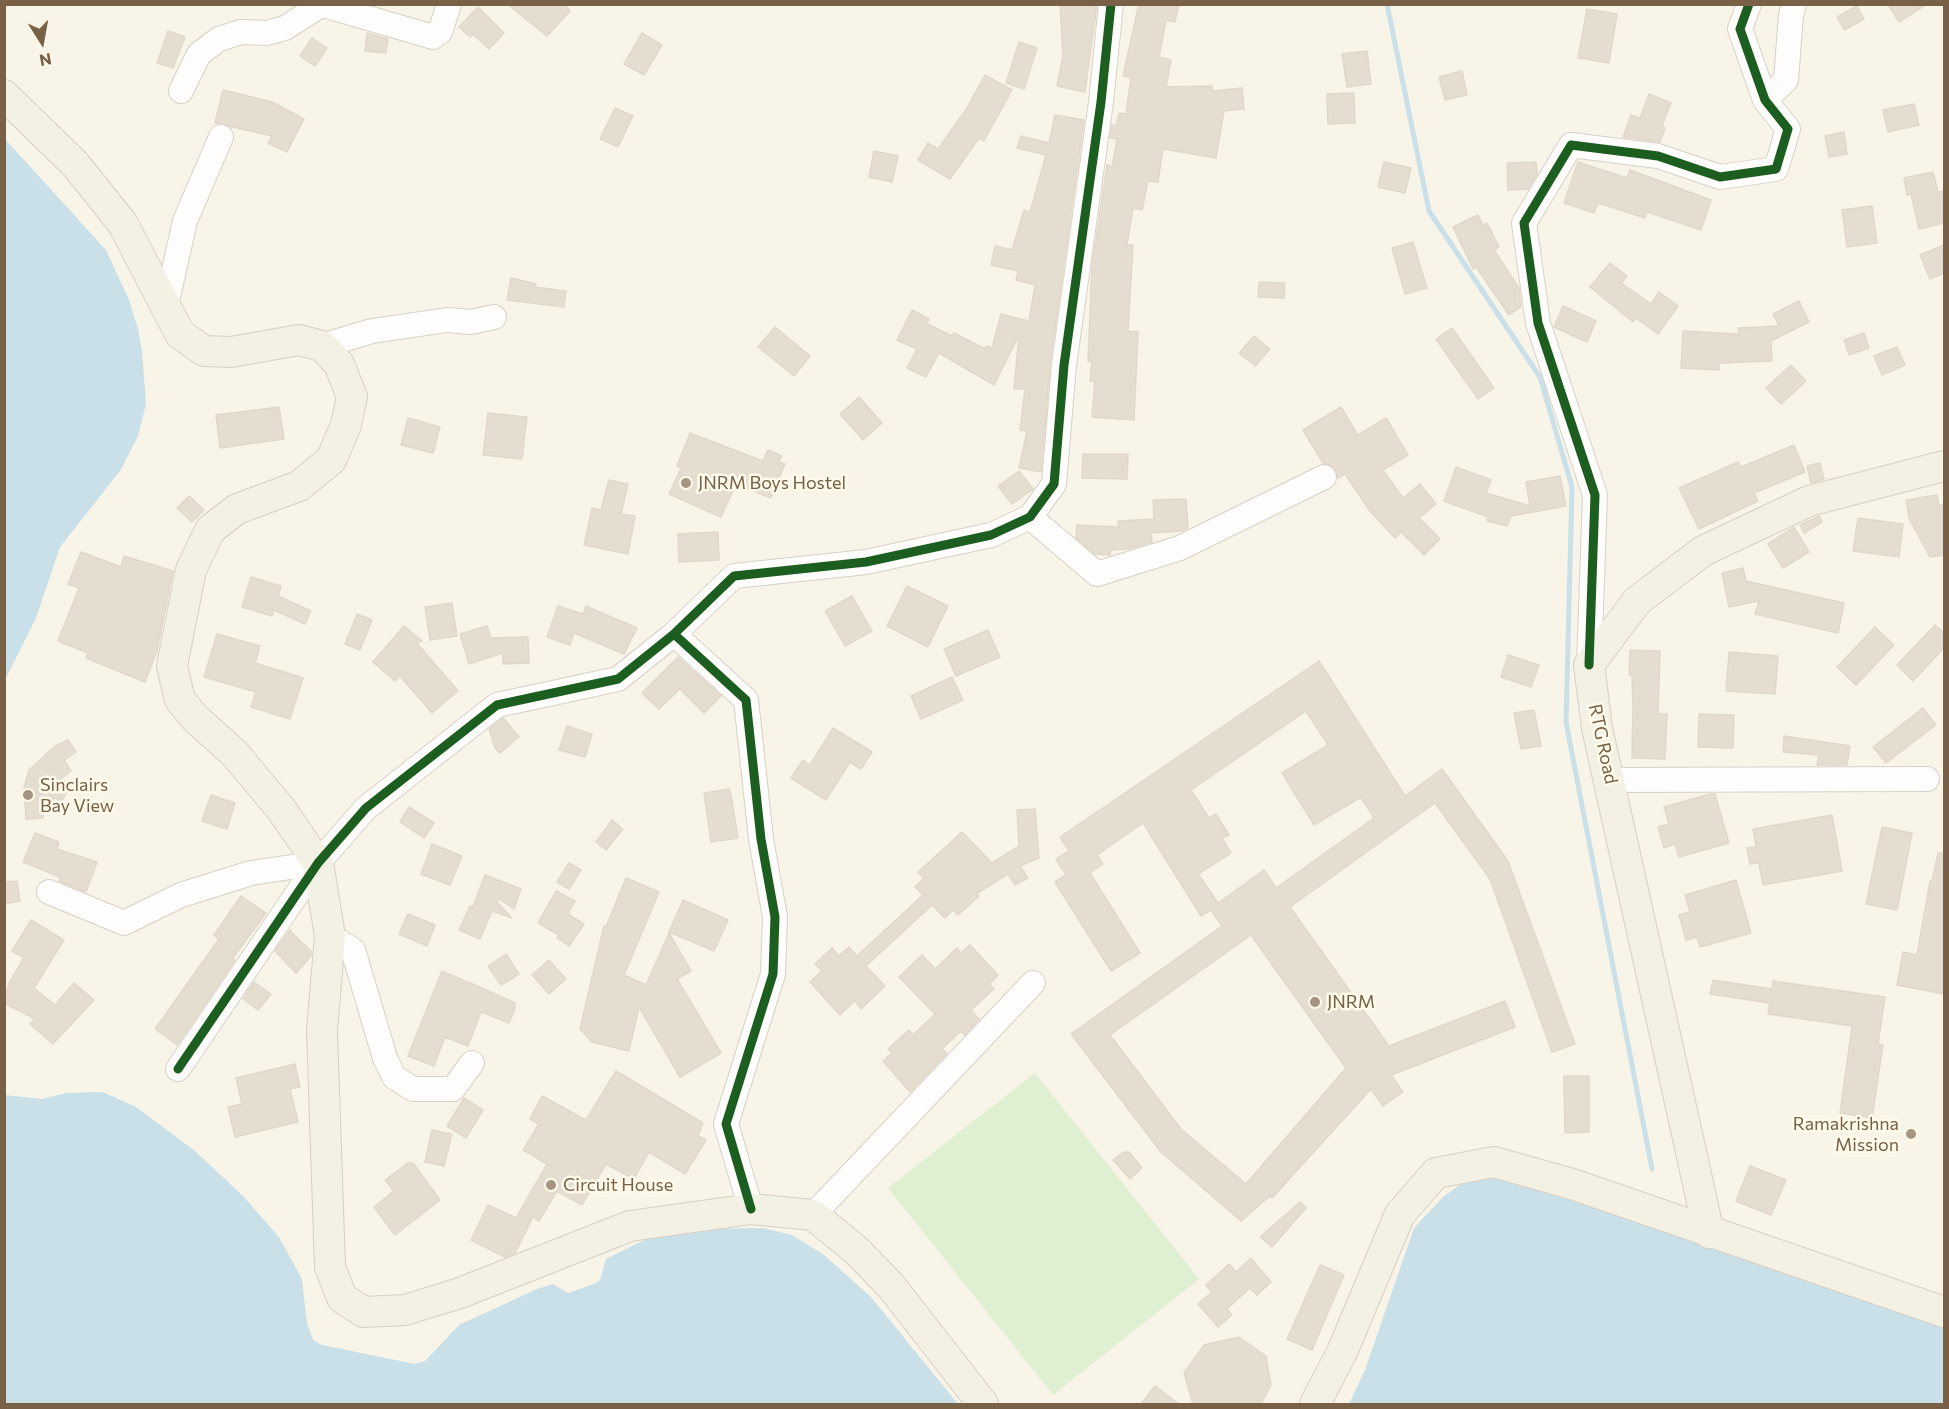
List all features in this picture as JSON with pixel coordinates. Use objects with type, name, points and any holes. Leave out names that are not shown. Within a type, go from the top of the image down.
[{"type":"main road","points":[[4,95],[75,164],[123,224],[180,334],[204,351],[231,351],[299,340],[322,346],[339,364],[352,397],[346,425],[331,460],[299,486],[237,509],[210,530],[191,570],[172,666],[180,700],[196,719],[234,753],[281,808],[318,863],[330,936],[322,1031],[330,1267],[342,1298],[364,1312],[405,1310],[460,1293],[630,1226],[751,1209],[813,1215],[856,1250],[891,1286],[983,1404]]},
{"type":"main road","points":[[1589,665],[1637,601],[1702,551],[1809,501],[1944,466]]},
{"type":"main road","name":"RTG Road","points":[[1589,665],[1597,728],[1709,1233]]},
{"type":"main road","points":[[1315,1404],[1342,1352],[1400,1214],[1436,1173],[1494,1162],[1572,1184],[1944,1312]]},
{"type":"street","points":[[181,91],[199,54],[219,39],[241,32],[267,33],[285,28],[321,5],[433,37],[440,32],[448,4]]},
{"type":"street","points":[[178,1069],[318,863],[366,808],[497,705],[618,678],[674,634],[734,576],[866,562],[991,536],[1030,517],[1054,484],[1064,365],[1101,102],[1111,4]]},
{"type":"street","points":[[1589,665],[1595,495],[1538,323],[1524,223],[1571,145],[1658,156],[1720,177],[1776,169],[1788,129],[1764,99],[1740,29],[1749,4]]},
{"type":"street","points":[[1764,99],[1786,80],[1791,15],[1794,4]]},
{"type":"street","points":[[166,306],[185,221],[221,137]]},
{"type":"street","points":[[322,346],[372,331],[447,320],[471,322],[494,316]]},
{"type":"street","points":[[1030,517],[1097,574],[1180,548],[1324,477]]},
{"type":"street","points":[[674,634],[746,700],[761,839],[775,916],[772,974],[726,1124],[751,1209]]},
{"type":"street","points":[[1610,780],[1927,779]]},
{"type":"street","points":[[49,892],[124,923],[181,895],[251,873],[318,863]]},
{"type":"street","points":[[330,936],[353,950],[385,1058],[394,1077],[413,1089],[453,1089],[472,1063]]},
{"type":"street","points":[[813,1215],[1033,983]]},
{"type":"green space","points":[[1035,1073],[1199,1279],[1053,1395],[888,1188]]},
{"type":"water","points":[[5,139],[106,250],[129,300],[138,329],[146,404],[138,436],[120,471],[60,547],[36,618],[5,680]]},
{"type":"water","points":[[103,1092],[136,1107],[195,1151],[243,1196],[279,1237],[302,1279],[307,1323],[313,1340],[322,1345],[415,1364],[425,1361],[459,1325],[537,1289],[553,1284],[568,1293],[596,1283],[600,1280],[606,1259],[646,1239],[699,1229],[763,1228],[792,1235],[824,1255],[871,1297],[958,1404],[5,1404],[5,1095],[42,1099],[66,1093]]},
{"type":"water","points":[[1493,1175],[1760,1262],[1944,1327],[1944,1404],[1349,1404],[1365,1370],[1414,1228],[1443,1197],[1465,1181]]},
{"type":"building","points":[[507,4],[564,4],[570,11],[547,36]]},
{"type":"building","points":[[1060,4],[1097,4],[1085,92],[1057,86],[1063,56]]},
{"type":"building","points":[[1139,4],[1179,4],[1175,22],[1166,20],[1159,57],[1171,60],[1166,87],[1212,86],[1212,91],[1242,88],[1244,109],[1224,111],[1216,158],[1163,149],[1158,182],[1148,181],[1142,210],[1133,208],[1127,245],[1133,245],[1128,331],[1138,332],[1134,420],[1092,417],[1095,381],[1090,381],[1092,361],[1088,361],[1092,267],[1107,165],[1112,167],[1117,139],[1110,138],[1112,125],[1116,126],[1119,113],[1126,114],[1131,78],[1123,76]]},
{"type":"building","points":[[1888,4],[1927,4],[1899,22]]},
{"type":"building","points":[[1857,6],[1864,19],[1844,30],[1837,17]]},
{"type":"building","points":[[478,7],[504,33],[489,49],[473,34],[470,37],[459,27]]},
{"type":"building","points":[[1587,9],[1617,14],[1609,63],[1578,58]]},
{"type":"building","points":[[168,31],[185,37],[173,68],[157,63]]},
{"type":"building","points":[[367,33],[388,39],[386,53],[365,51]]},
{"type":"building","points":[[642,33],[662,45],[644,75],[624,64]]},
{"type":"building","points":[[312,38],[327,48],[315,66],[300,56]]},
{"type":"building","points":[[1019,42],[1037,48],[1024,89],[1006,83]]},
{"type":"building","points":[[1367,51],[1371,84],[1347,87],[1342,54]]},
{"type":"building","points":[[1462,71],[1467,95],[1445,100],[1439,77]]},
{"type":"building","points":[[985,75],[1012,90],[984,141],[979,138],[950,179],[918,160],[928,143],[938,149],[967,108]]},
{"type":"building","points":[[223,90],[272,102],[304,119],[287,152],[268,143],[272,136],[215,123]]},
{"type":"building","points":[[1354,93],[1355,123],[1328,124],[1327,94]]},
{"type":"building","points":[[1649,94],[1671,103],[1662,126],[1665,128],[1660,142],[1623,137],[1631,115],[1640,118]]},
{"type":"building","points":[[1914,104],[1919,125],[1888,132],[1883,110]]},
{"type":"building","points":[[615,108],[633,116],[618,147],[600,139]]},
{"type":"building","points":[[1055,115],[1084,120],[1050,363],[1041,472],[1019,468],[1027,431],[1020,430],[1025,389],[1014,389],[1019,335],[994,385],[939,353],[926,377],[907,368],[917,349],[897,340],[912,310],[929,319],[927,324],[952,336],[954,333],[985,349],[987,346],[992,348],[1001,314],[1029,321],[1035,285],[1016,280],[1018,271],[991,265],[995,246],[1012,250],[1024,210],[1030,212],[1046,155],[1017,148],[1021,136],[1049,143]]},
{"type":"building","points":[[1844,132],[1847,154],[1829,157],[1825,136]]},
{"type":"building","points":[[874,151],[898,156],[892,182],[869,177]]},
{"type":"building","points":[[1384,162],[1411,168],[1405,193],[1378,187]]},
{"type":"building","points":[[1536,162],[1537,174],[1528,189],[1508,190],[1507,163]]},
{"type":"building","points":[[1578,162],[1627,178],[1630,170],[1711,200],[1701,230],[1647,212],[1645,218],[1598,203],[1594,213],[1564,203]]},
{"type":"building","points":[[1933,172],[1938,192],[1944,191],[1944,223],[1919,229],[1911,194],[1907,195],[1904,178]]},
{"type":"building","points":[[1872,206],[1877,243],[1847,247],[1842,210]]},
{"type":"building","points":[[1478,215],[1483,225],[1487,223],[1499,247],[1494,250],[1519,288],[1521,307],[1509,315],[1476,267],[1473,269],[1453,227]]},
{"type":"building","points":[[1413,242],[1427,288],[1405,294],[1392,248]]},
{"type":"building","points":[[1944,245],[1944,273],[1930,279],[1920,255]]},
{"type":"building","points":[[1610,263],[1627,276],[1621,283],[1651,304],[1659,292],[1678,306],[1658,334],[1636,318],[1633,322],[1590,287]]},
{"type":"building","points":[[511,278],[536,284],[535,287],[566,291],[564,307],[507,300]]},
{"type":"building","points":[[1259,282],[1285,283],[1284,298],[1258,297]]},
{"type":"building","points":[[1799,301],[1809,322],[1771,341],[1772,361],[1719,363],[1719,370],[1681,368],[1683,331],[1739,334],[1738,328],[1779,326],[1773,314]]},
{"type":"building","points":[[1563,306],[1596,321],[1587,342],[1554,327]]},
{"type":"building","points":[[775,327],[810,356],[794,376],[758,347]]},
{"type":"building","points":[[1452,328],[1494,388],[1478,399],[1436,339]]},
{"type":"building","points":[[1864,333],[1869,348],[1849,355],[1844,340]]},
{"type":"building","points":[[1254,336],[1270,349],[1255,366],[1239,353]]},
{"type":"building","points":[[1897,347],[1905,365],[1882,375],[1874,356]]},
{"type":"building","points":[[1791,365],[1806,381],[1781,404],[1766,388]]},
{"type":"building","points":[[859,397],[882,423],[863,440],[840,414]]},
{"type":"building","points":[[279,407],[284,439],[220,448],[216,415]]},
{"type":"building","points":[[1341,407],[1358,435],[1386,418],[1408,455],[1383,470],[1403,498],[1420,484],[1436,504],[1419,518],[1440,539],[1424,555],[1401,532],[1395,538],[1370,511],[1345,474],[1338,478],[1332,466],[1323,463],[1303,430]]},
{"type":"building","points":[[488,413],[527,417],[522,459],[483,455]]},
{"type":"building","points":[[408,418],[440,427],[433,453],[401,445]]},
{"type":"building","points":[[690,433],[763,461],[768,450],[782,456],[779,462],[785,464],[771,498],[736,484],[721,517],[669,494],[681,468],[677,466]]},
{"type":"building","points":[[1794,445],[1805,472],[1754,493],[1758,501],[1699,529],[1679,488],[1738,462],[1741,467]]},
{"type":"building","points":[[1083,454],[1128,454],[1127,479],[1082,478]]},
{"type":"building","points":[[1820,463],[1824,479],[1811,483],[1807,466]]},
{"type":"building","points":[[1456,467],[1491,480],[1486,493],[1530,506],[1526,482],[1560,476],[1566,506],[1511,516],[1507,526],[1487,521],[1488,517],[1444,501]]},
{"type":"building","points":[[1019,471],[1033,489],[1012,504],[998,486]]},
{"type":"building","points":[[609,480],[628,484],[621,514],[635,516],[628,554],[584,545],[592,508],[601,510]]},
{"type":"building","points":[[1937,495],[1939,506],[1944,505],[1944,555],[1930,557],[1909,518],[1906,500]]},
{"type":"building","points":[[189,496],[204,510],[192,522],[177,508]]},
{"type":"building","points":[[1186,499],[1188,528],[1182,531],[1151,533],[1152,542],[1128,549],[1111,550],[1110,555],[1095,554],[1076,538],[1077,525],[1119,527],[1118,521],[1154,519],[1153,500]]},
{"type":"building","points":[[1819,516],[1822,522],[1804,533],[1800,525]]},
{"type":"building","points":[[1858,518],[1903,524],[1899,557],[1853,551]]},
{"type":"building","points":[[1794,527],[1809,552],[1783,568],[1768,544]]},
{"type":"building","points":[[718,532],[719,560],[679,562],[678,534]]},
{"type":"building","points":[[81,552],[121,567],[124,556],[173,571],[157,651],[145,682],[86,658],[88,653],[58,641],[79,588],[68,584]]},
{"type":"building","points":[[1743,568],[1746,581],[1844,603],[1838,633],[1755,614],[1759,601],[1729,607],[1722,573]]},
{"type":"building","points":[[251,577],[281,586],[278,596],[311,611],[305,624],[274,610],[272,616],[242,607]]},
{"type":"building","points":[[907,586],[948,606],[928,647],[887,626]]},
{"type":"building","points":[[852,596],[872,631],[845,646],[825,611]]},
{"type":"building","points":[[452,603],[457,636],[430,640],[425,607]]},
{"type":"building","points":[[558,606],[583,614],[586,606],[637,628],[624,654],[574,633],[570,645],[547,637]]},
{"type":"building","points":[[357,614],[372,620],[360,650],[345,644]]},
{"type":"building","points":[[1935,625],[1944,633],[1944,648],[1913,681],[1897,665]]},
{"type":"building","points":[[404,626],[422,641],[416,642],[458,691],[432,713],[400,676],[395,681],[373,662]]},
{"type":"building","points":[[487,626],[491,638],[528,637],[529,663],[503,664],[503,653],[469,664],[460,634]]},
{"type":"building","points":[[1875,627],[1894,645],[1856,685],[1837,667]]},
{"type":"building","points":[[988,630],[1000,657],[956,676],[944,649]]},
{"type":"building","points":[[217,634],[260,646],[255,663],[303,678],[290,719],[251,707],[256,692],[204,677]]},
{"type":"building","points":[[1630,650],[1660,651],[1658,714],[1667,714],[1665,759],[1632,758],[1633,705],[1632,675],[1629,675]]},
{"type":"building","points":[[1729,652],[1778,656],[1775,694],[1726,691]]},
{"type":"building","points":[[1508,655],[1539,665],[1531,687],[1501,677]]},
{"type":"building","points":[[678,657],[721,696],[704,713],[680,689],[659,709],[642,693]]},
{"type":"building","points":[[1319,661],[1405,796],[1442,769],[1508,861],[1575,1044],[1552,1052],[1490,879],[1435,803],[1290,907],[1389,1046],[1505,1001],[1515,1027],[1391,1075],[1403,1092],[1383,1106],[1371,1089],[1272,1198],[1270,1196],[1241,1221],[1161,1152],[1071,1034],[1222,926],[1211,910],[1201,916],[1143,823],[1097,855],[1103,864],[1090,873],[1140,953],[1111,971],[1055,882],[1066,875],[1056,859],[1069,851],[1060,837]],"holes":[[[1306,711],[1328,745],[1282,773],[1314,825],[1361,797],[1374,818],[1276,888],[1264,870],[1218,903],[1198,874],[1231,853],[1222,838],[1229,835],[1216,814],[1209,818],[1191,790]],[[1251,935],[1346,1068],[1246,1184],[1181,1129],[1110,1035]]]},
{"type":"building","points":[[952,677],[963,700],[921,719],[911,696]]},
{"type":"building","points":[[1923,708],[1936,725],[1886,763],[1873,747]]},
{"type":"building","points":[[1534,710],[1541,746],[1521,749],[1514,713]]},
{"type":"building","points":[[1699,714],[1734,715],[1733,748],[1698,747]]},
{"type":"building","points":[[503,718],[519,737],[500,753],[495,748],[489,729]]},
{"type":"building","points":[[567,726],[592,734],[585,757],[559,750]]},
{"type":"building","points":[[833,728],[872,752],[861,769],[850,762],[826,800],[791,778],[803,760],[810,765]]},
{"type":"building","points":[[1784,736],[1850,746],[1847,765],[1817,765],[1819,755],[1783,752]]},
{"type":"building","points":[[68,740],[76,752],[64,760],[71,771],[60,779],[71,784],[62,801],[53,797],[53,806],[43,806],[43,818],[26,819],[24,787],[29,770],[55,746]]},
{"type":"building","points":[[730,789],[738,838],[711,842],[704,793]]},
{"type":"building","points":[[1715,794],[1729,843],[1679,857],[1675,844],[1664,848],[1658,827],[1669,824],[1664,807]]},
{"type":"building","points":[[211,795],[235,803],[227,829],[202,821]]},
{"type":"building","points":[[409,807],[434,823],[424,838],[400,822]]},
{"type":"building","points":[[1035,809],[1039,858],[1020,866],[1028,878],[1015,885],[1008,874],[976,894],[979,896],[958,915],[953,910],[945,918],[932,905],[866,966],[885,986],[861,1009],[855,1001],[840,1015],[810,982],[822,971],[815,964],[832,948],[839,956],[849,947],[857,956],[923,895],[915,887],[924,878],[918,872],[962,832],[992,863],[1019,846],[1017,810]]},
{"type":"building","points":[[1832,815],[1842,871],[1763,885],[1759,863],[1750,864],[1747,848],[1756,847],[1753,829]]},
{"type":"building","points":[[612,820],[623,829],[606,850],[596,842]]},
{"type":"building","points":[[1882,827],[1912,833],[1897,910],[1866,904]]},
{"type":"building","points":[[35,833],[59,842],[57,849],[97,862],[86,892],[59,881],[60,877],[23,862]]},
{"type":"building","points":[[432,844],[462,856],[450,885],[421,874]]},
{"type":"building","points":[[1938,853],[1944,853],[1944,994],[1897,985],[1903,952],[1917,955],[1930,881],[1932,881]]},
{"type":"building","points":[[569,863],[581,870],[569,889],[557,882]]},
{"type":"building","points":[[485,875],[521,889],[514,909],[499,899],[497,902],[512,918],[492,911],[480,939],[459,930],[470,906],[473,907]]},
{"type":"building","points":[[626,878],[659,892],[624,975],[646,985],[669,933],[691,971],[677,979],[721,1053],[680,1077],[639,1007],[629,1051],[592,1042],[580,1029],[604,926],[606,927]]},
{"type":"building","points":[[1736,880],[1751,933],[1700,947],[1697,937],[1686,940],[1679,915],[1690,912],[1685,895]]},
{"type":"building","points":[[17,881],[20,901],[4,904],[4,882]]},
{"type":"building","points":[[556,891],[575,901],[568,914],[584,924],[569,946],[557,938],[559,935],[538,923]]},
{"type":"building","points":[[241,896],[266,913],[232,959],[235,960],[177,1045],[155,1029],[219,939],[214,935]]},
{"type":"building","points":[[683,900],[728,920],[714,951],[669,932]]},
{"type":"building","points":[[408,914],[435,925],[427,946],[399,934]]},
{"type":"building","points":[[31,920],[64,940],[34,988],[55,1005],[74,983],[94,1000],[53,1044],[30,1024],[35,1019],[4,1003],[9,983],[24,958],[12,951]]},
{"type":"building","points":[[291,929],[290,931],[311,951],[311,956],[296,973],[275,951]]},
{"type":"building","points":[[970,945],[998,975],[989,984],[994,989],[971,1010],[979,1019],[965,1035],[961,1031],[942,1049],[947,1053],[910,1092],[883,1061],[892,1053],[888,1049],[909,1030],[913,1035],[935,1014],[899,977],[922,955],[935,969],[957,948],[961,953]]},
{"type":"building","points":[[506,954],[519,974],[501,985],[488,966]]},
{"type":"building","points":[[549,960],[566,979],[549,994],[532,975]]},
{"type":"building","points":[[442,971],[463,980],[461,984],[466,981],[515,1003],[515,1008],[509,1023],[481,1012],[468,1046],[445,1037],[434,1066],[408,1056]]},
{"type":"building","points":[[1713,980],[1772,989],[1773,981],[1885,997],[1878,1044],[1883,1045],[1872,1118],[1840,1113],[1852,1026],[1768,1014],[1770,1003],[1710,994]]},
{"type":"building","points":[[254,982],[271,994],[258,1010],[243,999]]},
{"type":"building","points":[[295,1064],[300,1087],[290,1089],[298,1122],[235,1137],[228,1107],[242,1104],[236,1078]]},
{"type":"building","points":[[616,1071],[703,1123],[698,1136],[706,1140],[685,1174],[649,1152],[634,1179],[606,1164],[582,1205],[557,1191],[539,1221],[533,1217],[515,1253],[505,1257],[471,1240],[488,1205],[516,1218],[547,1164],[523,1150],[539,1124],[530,1119],[542,1096],[586,1120]]},
{"type":"building","points":[[1564,1076],[1589,1076],[1589,1132],[1565,1133]]},
{"type":"building","points":[[464,1098],[483,1110],[466,1138],[447,1126]]},
{"type":"building","points":[[432,1130],[452,1134],[444,1166],[425,1162]]},
{"type":"building","points":[[1124,1152],[1129,1152],[1142,1168],[1130,1179],[1113,1160]]},
{"type":"building","points":[[408,1163],[413,1163],[440,1200],[395,1235],[374,1207],[394,1191],[385,1180]]},
{"type":"building","points":[[1750,1166],[1786,1180],[1771,1215],[1736,1201]]},
{"type":"building","points":[[1300,1202],[1306,1208],[1272,1247],[1260,1237]]},
{"type":"building","points":[[1251,1258],[1271,1282],[1257,1295],[1250,1288],[1227,1309],[1232,1315],[1218,1327],[1198,1304],[1212,1292],[1206,1285],[1229,1264],[1236,1272]]},
{"type":"building","points":[[1320,1265],[1344,1275],[1312,1350],[1287,1339]]},
{"type":"building","points":[[1239,1337],[1266,1356],[1271,1385],[1261,1404],[1193,1404],[1184,1373],[1204,1345]]},
{"type":"building","points":[[1155,1386],[1179,1404],[1141,1404]]},
{"type":"waterway","points":[[1387,4],[1429,211],[1540,377],[1572,487],[1566,722],[1652,1169]]},
{"type":"cycle path","points":[[178,1069],[318,863],[366,808],[497,705],[618,679],[674,634],[734,576],[866,562],[991,535],[1030,517],[1054,484],[1064,365],[1101,102],[1111,4]]},
{"type":"cycle path","points":[[1589,665],[1595,495],[1538,323],[1524,223],[1571,145],[1658,156],[1720,177],[1776,169],[1788,129],[1765,100],[1740,29],[1749,4]]},
{"type":"cycle path","points":[[674,634],[746,700],[761,839],[775,917],[773,974],[726,1124],[751,1209]]},
{"type":"place","name":"JNRM Boys Hostel","points":[[686,483]]},
{"type":"place","name":"Sinclairs Bay View","points":[[28,795]]},
{"type":"place","name":"JNRM","points":[[1315,1002]]},
{"type":"place","name":"Ramakrishna Mission","points":[[1911,1134]]},
{"type":"place","name":"Circuit House","points":[[551,1185]]}]
